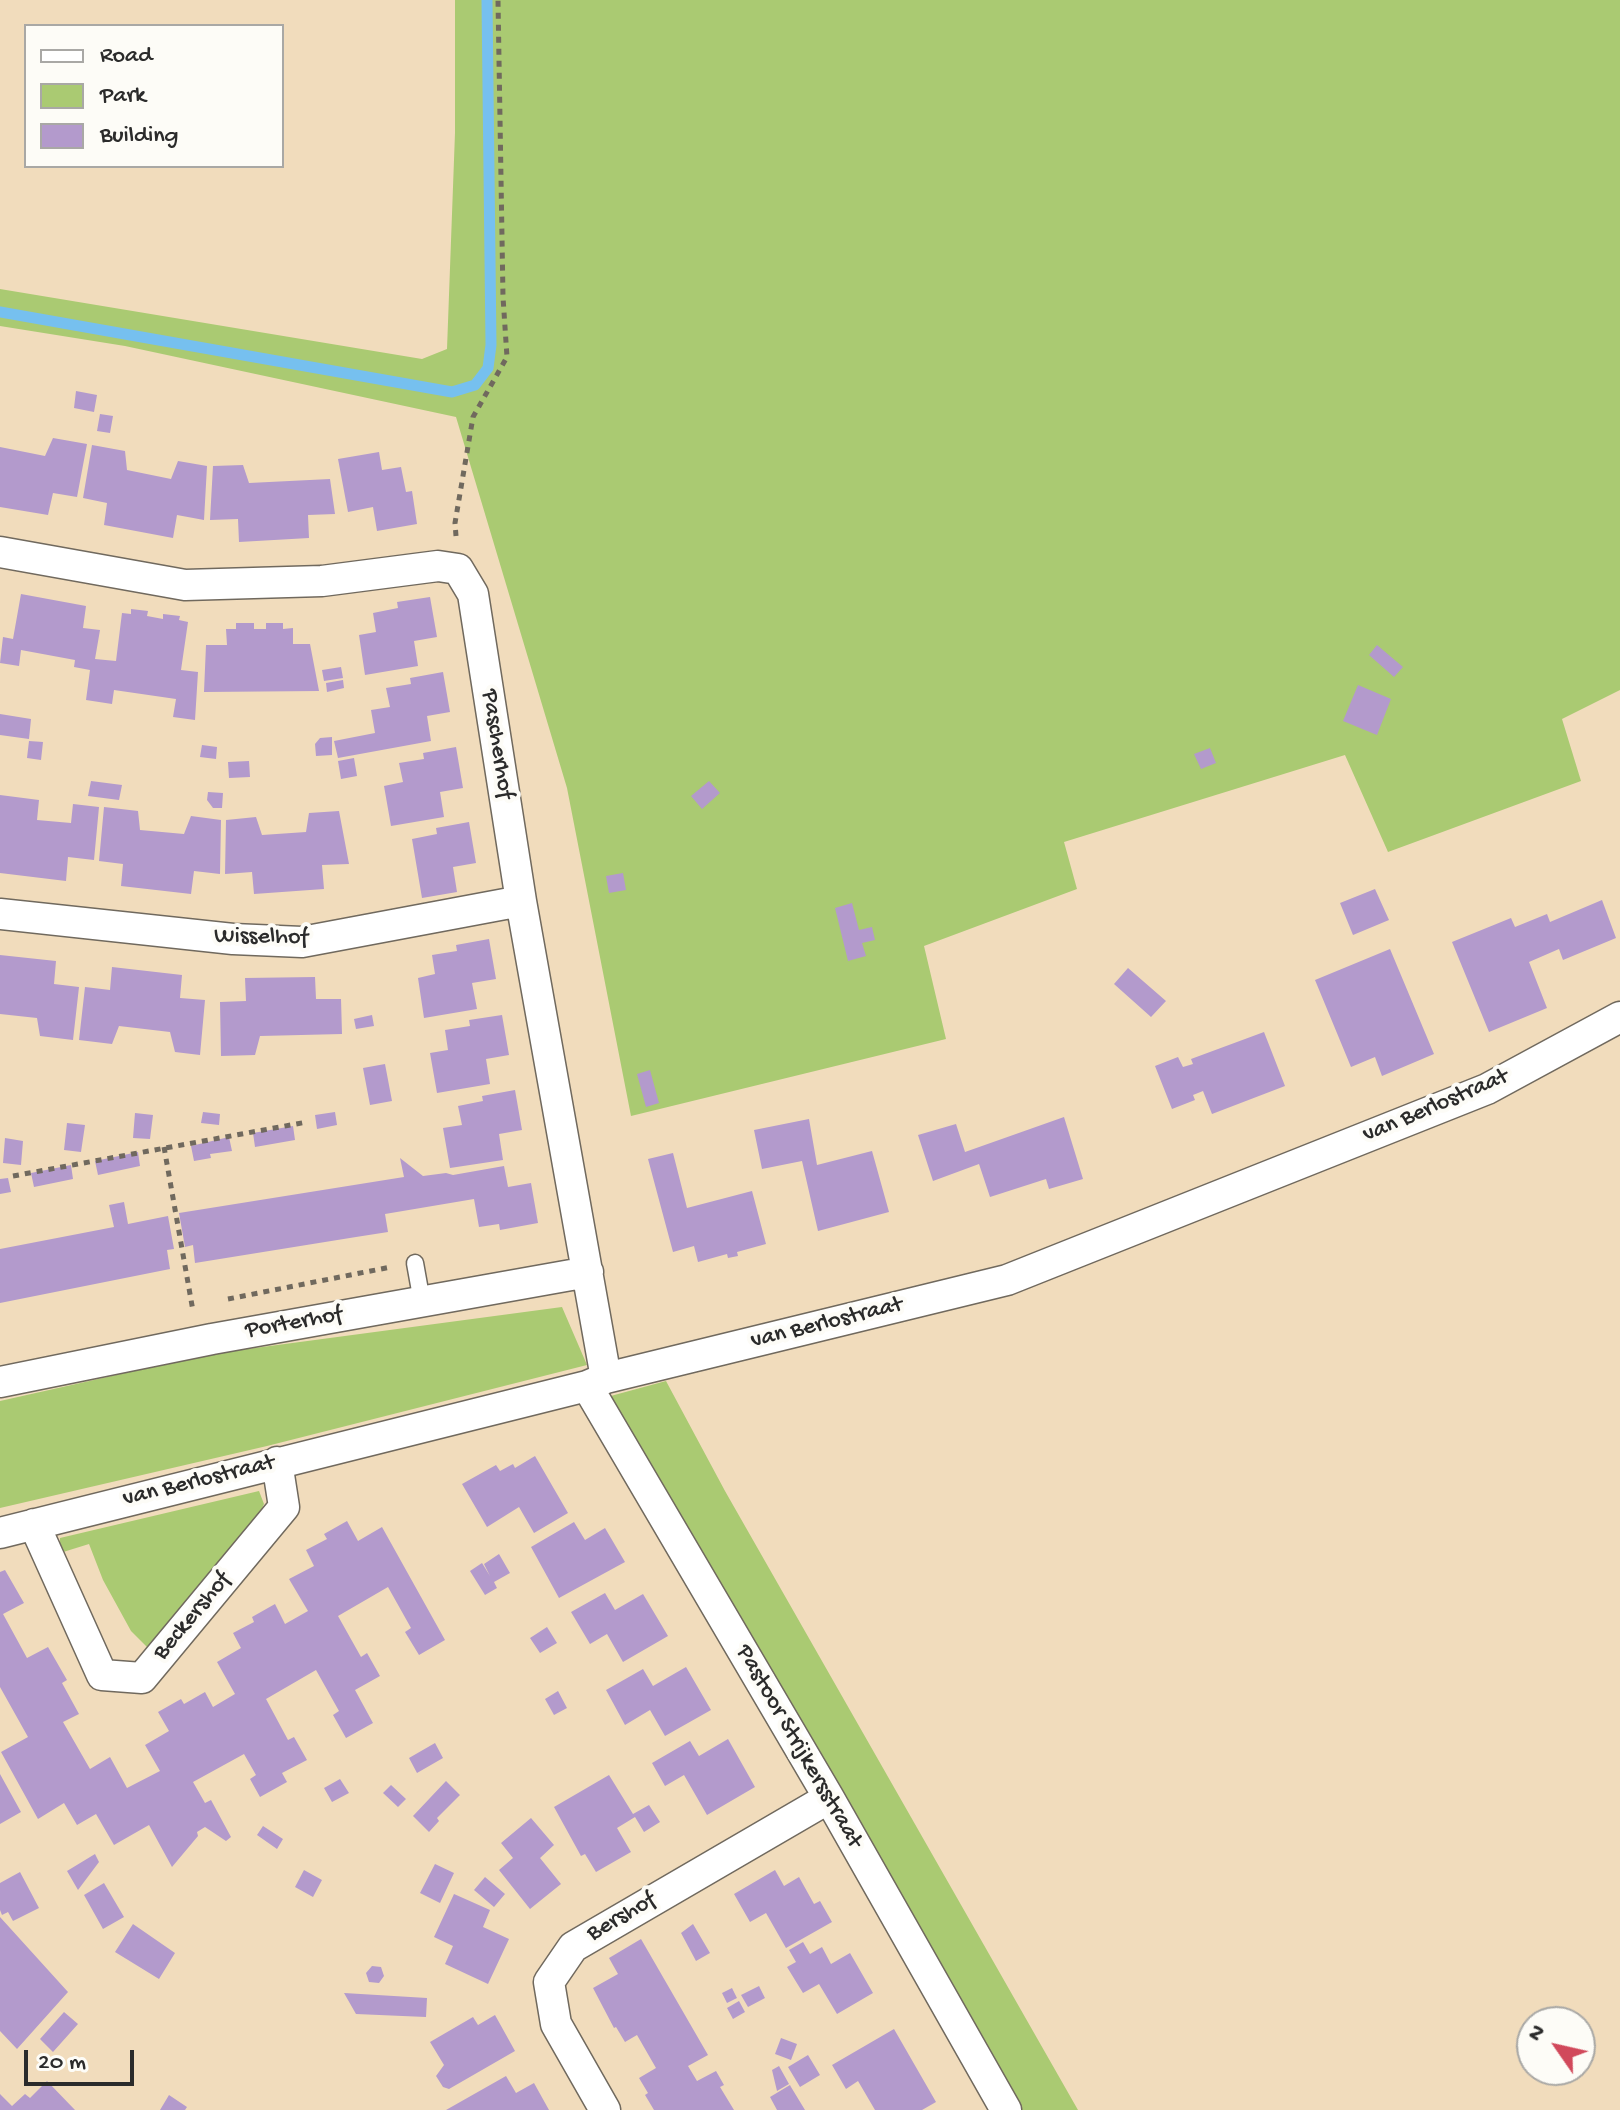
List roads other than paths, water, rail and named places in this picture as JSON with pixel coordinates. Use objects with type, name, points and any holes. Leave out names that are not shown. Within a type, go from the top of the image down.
[{"type":"street","name":"Pascherhof","points":[[0,552],[185,585],[322,581],[438,566],[458,569],[473,594],[521,901],[588,1272],[596,1382]]},
{"type":"street","name":"Wisselhof","points":[[0,914],[233,939],[302,942],[521,901]]},
{"type":"street","name":"van Berlostraat","points":[[0,1533],[1007,1280],[1487,1089],[1620,1017]]},
{"type":"street","name":"Porterhof","points":[[0,1382],[198,1341],[588,1272]]},
{"type":"street","name":"Pastoor Strijkersstraat","points":[[596,1382],[1006,2110]]},
{"type":"street","name":"Beckershof","points":[[34,1524],[102,1675],[142,1678],[284,1507],[277,1462]]},
{"type":"street","name":"Bershof","points":[[605,2110],[556,2024],[549,1982],[573,1947],[829,1798]]},
{"type":"lane","points":[[415,1263],[422,1302]]},
{"type":"waterway","points":[[0,312],[452,392],[475,385],[488,368],[491,345],[487,0]]}]
